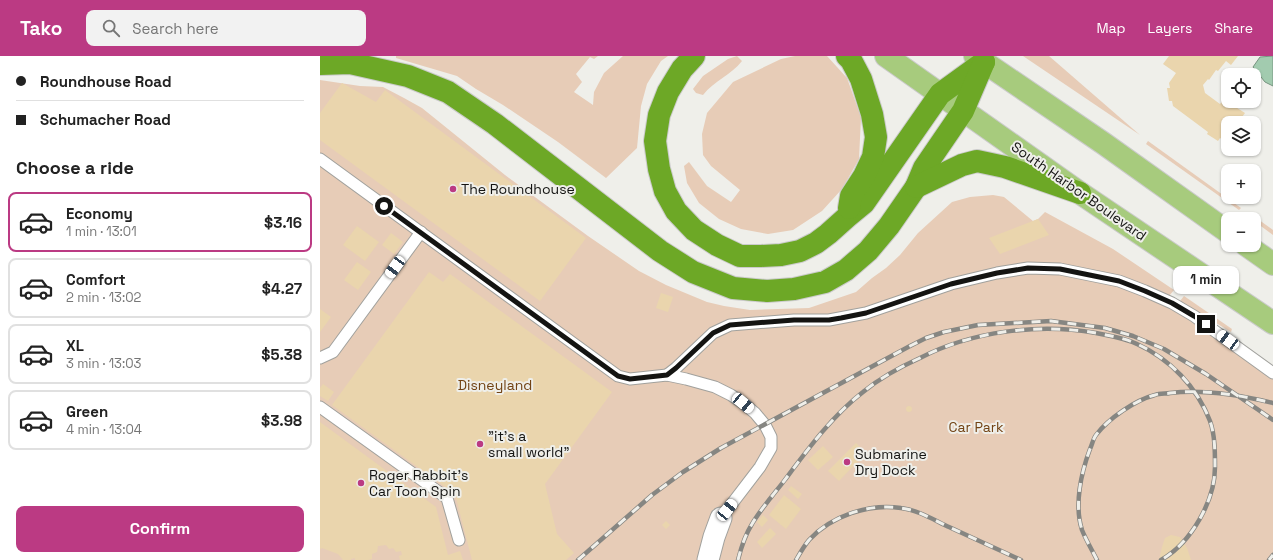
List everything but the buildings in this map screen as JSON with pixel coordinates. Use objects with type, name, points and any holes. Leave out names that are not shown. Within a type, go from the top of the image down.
[{"type":"highway","points":[[694,56],[682,69],[668,92],[659,116],[656,141],[659,169],[665,190],[676,211],[694,230],[717,245],[740,256],[780,255],[800,251],[816,243],[828,234],[864,203],[940,94],[980,59]]},
{"type":"highway","points":[[847,217],[851,196],[864,176],[873,157],[876,137],[872,114],[861,79],[849,58]]},
{"type":"highway","points":[[320,64],[350,63],[408,76],[448,92],[495,124],[660,251],[693,272],[733,288],[767,291],[794,289],[824,282],[846,270],[868,251],[889,226],[916,187],[924,168],[963,111],[980,59]]},
{"type":"highway","points":[[916,187],[962,165],[977,161],[1005,166],[1080,193]]},
{"type":"main road","name":"South Harbor Boulevard","points":[[886,56],[1080,193],[1273,323]]},
{"type":"main road","points":[[980,59],[1103,143],[1221,227]]},
{"type":"main road","points":[[1256,252],[1273,264]]},
{"type":"street","points":[[708,560],[721,518]]},
{"type":"lane","points":[[320,159],[618,376],[630,379],[667,375],[686,379],[715,387],[731,395],[755,413],[765,425],[771,437],[771,448],[767,456],[721,518]]},
{"type":"lane","points":[[320,358],[332,352],[421,232]]},
{"type":"lane","points":[[667,375],[713,333],[730,325],[794,320],[829,320],[866,313],[951,284],[997,273],[1028,268],[1060,269],[1119,281],[1145,291],[1172,303],[1194,316],[1273,373]]},
{"type":"lane","points":[[320,407],[447,498],[459,540]]},
{"type":"green space","points":[[396,56],[598,56],[594,59],[590,57],[576,74],[582,82],[574,92],[593,105],[594,92],[604,73],[623,56],[668,56],[661,61],[647,84],[641,106],[637,148],[606,178],[558,142],[457,76],[396,58]]},
{"type":"green space","points":[[737,56],[742,61],[738,66],[707,90],[703,95],[696,93],[693,89],[703,76],[728,59]]},
{"type":"green space","points":[[795,56],[827,56],[847,78],[861,117],[859,159],[842,189],[822,211],[793,230],[768,234],[741,229],[719,219],[699,203],[687,183],[684,166],[689,162],[707,186],[731,202],[740,190],[711,166],[703,155],[702,134],[707,113],[733,82],[781,59]]},
{"type":"green space","points":[[1023,56],[1049,56],[1140,135]]},
{"type":"green space","name":"Disneyland","points":[[320,80],[360,86],[383,87],[422,108],[505,175],[588,236],[639,271],[666,285],[707,302],[724,306],[750,310],[809,308],[856,292],[900,255],[918,233],[952,202],[970,197],[993,195],[1004,197],[1033,221],[1038,219],[1045,212],[1113,249],[1174,290],[1169,296],[1180,301],[1184,296],[1232,329],[1231,332],[1186,305],[1273,368],[1273,560],[320,560]]},
{"type":"green space","points":[[1148,141],[1221,194],[1221,197],[1146,144]]},
{"type":"green space","points":[[1231,204],[1235,204],[1241,208],[1239,210]]},
{"type":"green space","points":[[1261,221],[1273,230],[1273,235],[1261,226]]},
{"type":"shaded area","points":[[1273,56],[1273,86],[1265,82],[1261,77],[1261,68],[1253,67],[1260,57]]},
{"type":"railway","points":[[578,560],[652,495],[683,472],[721,448],[926,338],[944,332],[978,325],[1051,321],[1105,328],[1133,336],[1164,349],[1206,374],[1273,420]]},
{"type":"railway","points":[[738,560],[747,533],[755,519],[811,445],[852,401],[883,377],[940,349],[961,341],[1029,329],[1074,330],[1117,337],[1132,342],[1149,350],[1171,366],[1181,375],[1198,397],[1212,426],[1215,467],[1214,480],[1206,507],[1199,520],[1182,543],[1172,553],[1161,560]]},
{"type":"railway","points":[[1097,560],[1082,530],[1079,500],[1081,479],[1093,440],[1107,423],[1122,411],[1139,401],[1159,394],[1209,392],[1235,395],[1273,403]]},
{"type":"railway","points":[[796,560],[809,540],[828,524],[851,513],[889,507],[907,509],[920,513],[1021,560]]},
{"type":"railway","points":[[1269,560],[1273,555]]},
{"type":"place","name":"The Roundhouse","points":[[453,189]]},
{"type":"place","name":"\"it's a small world\"","points":[[480,444]]},
{"type":"place","name":"Submarine Dry Dock","points":[[847,462]]},
{"type":"place","name":"Roger Rabbit's Car Toon Spin","points":[[361,483]]},
{"type":"route","points":[[384,206],[618,376],[630,379],[667,375],[713,333],[730,325],[794,320],[829,320],[841,318],[866,313],[951,284],[997,273],[1028,268],[1060,269],[1119,281],[1172,303],[1206,324]]},
{"type":"park label","name":"Car Park","points":[[976,427]]}]
